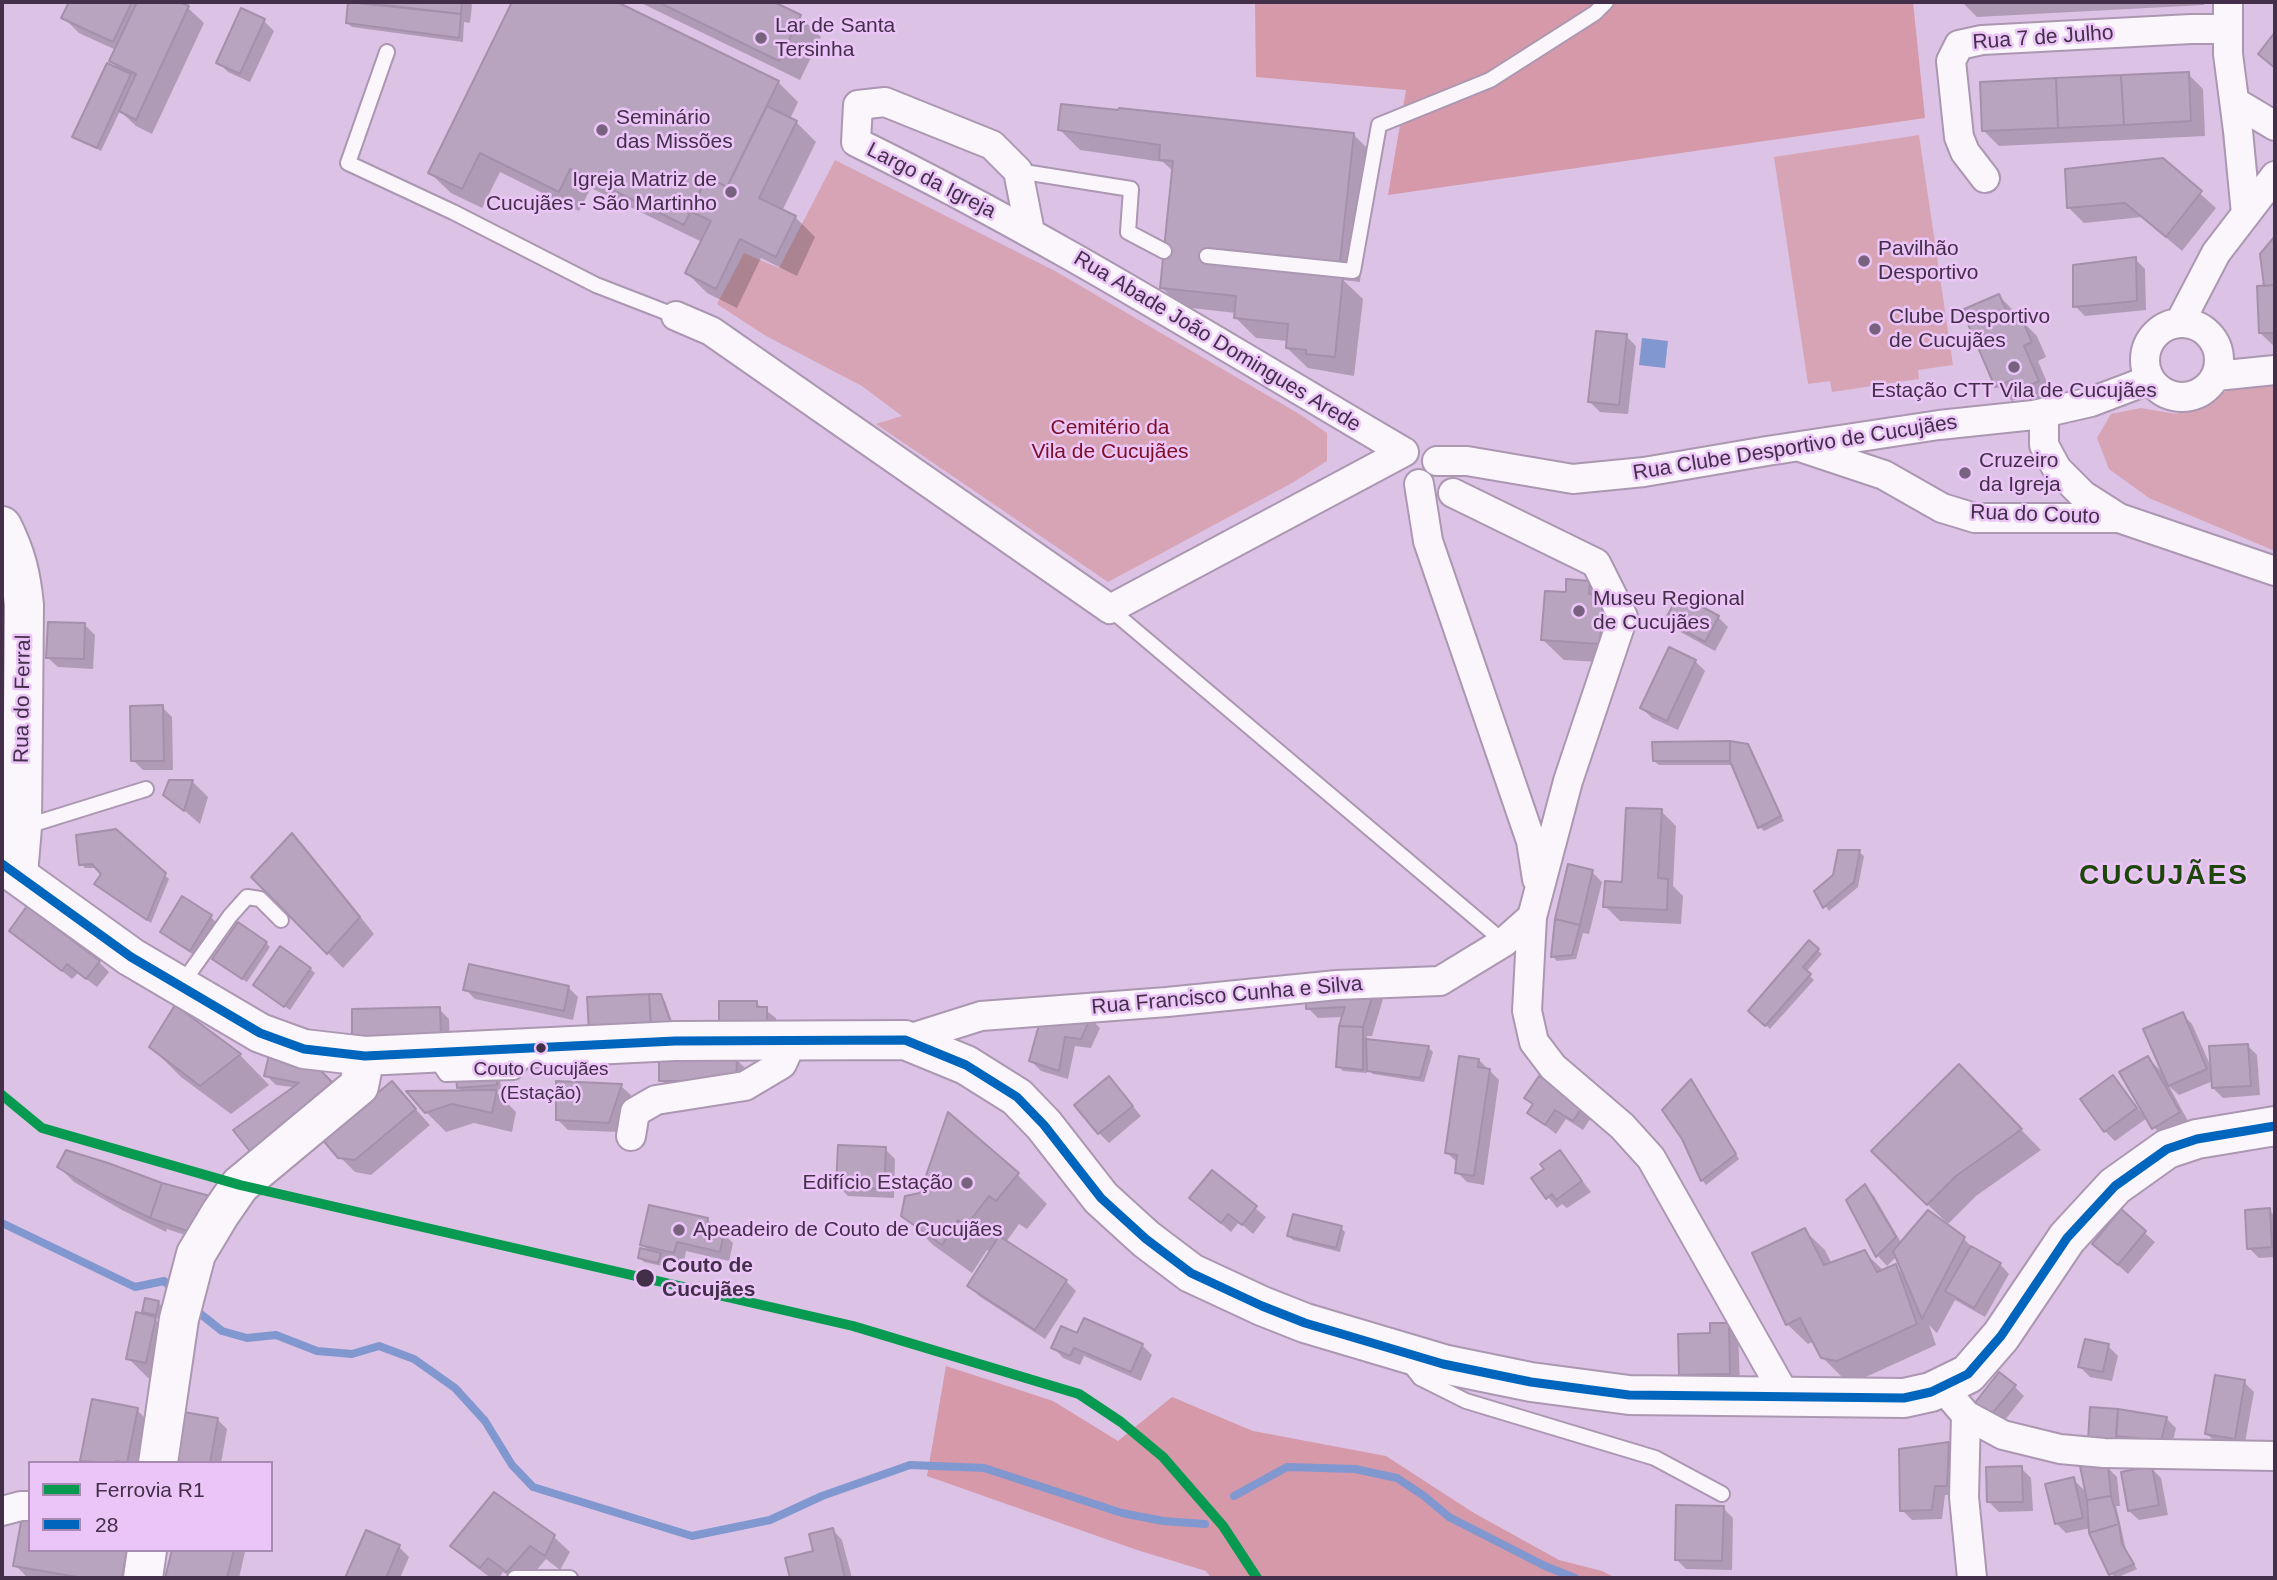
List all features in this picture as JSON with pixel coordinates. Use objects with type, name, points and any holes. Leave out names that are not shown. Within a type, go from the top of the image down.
[{"type":"main road","name":"Rua do Ferral","points":[[2,526],[21,576],[24,605],[22,827],[10,870]]},
{"type":"main road","points":[[10,870],[131,957],[260,1033],[304,1049],[365,1056],[675,1041],[905,1040],[966,1065],[1017,1097],[1044,1125],[1101,1198],[1146,1239],[1191,1273],[1305,1323],[1399,1352],[1531,1382],[1629,1395],[1785,1395],[1954,1401],[1968,1374],[2001,1336],[2067,1238],[2115,1186],[2167,1149],[2197,1139],[2275,1126]]},
{"type":"main road","points":[[158,1461],[179,1320],[196,1254],[240,1185],[359,1086],[365,1056]]},
{"type":"main road","points":[[144,1578],[146,1552]]},
{"type":"street","points":[[2228,15],[2228,54],[2246,214]]},
{"type":"street","name":"Rua 7 de Julho","points":[[1985,178],[1965,152],[1959,137],[1951,61],[1959,45],[1982,40],[2192,29],[2228,15]]},
{"type":"street","name":"Largo da Igreja","points":[[885,102],[992,145],[1018,171],[1030,232],[856,142],[858,105],[885,102]]},
{"type":"street","points":[[2235,102],[2275,126]]},
{"type":"street","points":[[2180,322],[2216,253],[2275,176]]},
{"type":"street","name":"Rua Abade João Domingues Arede","points":[[1030,232],[1404,452]]},
{"type":"street","points":[[676,316],[711,331],[1110,608],[1420,446],[1434,453],[1437,461],[1434,475],[1419,484]]},
{"type":"street","points":[[2180,322],[2193,324],[2213,338],[2218,351],[2216,376],[2208,387],[2197,394],[2184,398],[2170,396],[2158,390],[2149,380],[2144,355],[2148,343],[2156,332],[2167,325],[2180,322]]},
{"type":"street","points":[[2216,376],[2275,370]]},
{"type":"street","name":"Rua Clube Desportivo de Cucujães","points":[[1437,461],[1467,461],[1573,479],[1644,472],[1938,425],[2044,413],[2091,402],[2149,380]]},
{"type":"street","name":"Rua do Couto","points":[[2044,413],[2044,445],[2057,469],[2083,495],[2119,518],[2275,571]]},
{"type":"street","name":"Rua do Couto","points":[[1798,446],[1884,475],[1942,508],[1975,518],[2119,518]]},
{"type":"street","points":[[1404,452],[1404,472],[1419,484],[1428,541],[1531,841],[1535,905],[1527,1012],[1534,1042],[1553,1067],[1622,1126],[1651,1158],[1785,1395]]},
{"type":"street","points":[[1453,493],[1596,563],[1623,617],[1568,781],[1535,905]]},
{"type":"street","name":"Rua Francisco Cunha e Silva","points":[[905,1040],[981,1016],[1167,1003],[1336,985],[1440,981],[1504,942],[1535,905]]},
{"type":"street","points":[[631,1136],[635,1112],[656,1100],[745,1086],[782,1064],[792,1042]]},
{"type":"street","points":[[1954,1401],[2003,1435],[2060,1448],[2104,1453],[2275,1456]]},
{"type":"street","points":[[1954,1401],[1972,1578]]},
{"type":"street","points":[[2,1511],[28,1506]]},
{"type":"lane","points":[[1207,256],[1353,271],[1378,125],[1490,80],[1595,13],[1606,2]]},
{"type":"lane","points":[[387,52],[348,163],[453,212],[596,285],[676,316]]},
{"type":"lane","points":[[1018,171],[1131,189],[1128,232],[1164,251]]},
{"type":"lane","points":[[1110,608],[1504,942]]},
{"type":"lane","points":[[22,827],[146,789]]},
{"type":"lane","points":[[180,986],[230,916],[247,897],[260,899],[281,920]]},
{"type":"lane","points":[[1399,1352],[1420,1378],[1466,1401],[1656,1458],[1721,1494]]},
{"type":"lane","points":[[515,1578],[569,1578]]},
{"type":"green space","name":"Pavilhão Desportivo","points":[[1919,135],[1953,365],[1918,370],[1919,379],[1832,392],[1830,381],[1808,384],[1774,157]]},
{"type":"green space","name":"Cemitério da Vila de Cucujães","points":[[835,160],[1055,271],[1301,415],[1327,433],[1327,461],[1292,483],[1108,582],[876,424],[902,416],[862,386],[766,336],[717,304],[744,253],[779,268]]},
{"type":"green space","points":[[2243,384],[2275,384],[2275,551],[2149,498],[2109,469],[2097,438],[2111,414],[2141,408],[2176,414]]},
{"type":"shaded area","points":[[1255,2],[1913,2],[1925,118],[1388,195],[1406,90],[1256,77]]},
{"type":"shaded area","points":[[946,1366],[1053,1401],[1118,1441],[1172,1397],[1253,1431],[1386,1456],[1474,1513],[1559,1560],[1602,1571],[1616,1578],[1211,1578],[1206,1571],[1137,1550],[927,1476]]},
{"type":"water","points":[[1642,338],[1668,341],[1665,368],[1639,365]]},
{"type":"building","points":[[69,2],[132,2],[113,42],[61,18]]},
{"type":"building","points":[[137,2],[179,2],[189,6],[136,120],[119,111],[136,74],[109,61]]},
{"type":"building","points":[[348,2],[461,14],[459,38],[346,23]]},
{"type":"building","points":[[358,2],[462,2],[461,14]]},
{"type":"building","name":"Seminário das Missões","points":[[512,2],[617,2],[779,81],[727,187],[707,177],[684,225],[570,169],[559,192],[480,153],[462,189],[428,173]]},
{"type":"building","name":"Lar de Santa Tersinha","points":[[658,2],[774,2],[801,15],[779,61]]},
{"type":"building","points":[[241,8],[265,19],[240,74],[216,63]]},
{"type":"building","points":[[2275,32],[2275,68],[2258,54]]},
{"type":"building","points":[[107,63],[131,74],[97,148],[72,137]]},
{"type":"building","points":[[2189,72],[2191,121],[2124,125],[2121,75]]},
{"type":"building","points":[[2121,75],[2124,125],[2058,128],[2056,78]]},
{"type":"building","points":[[2056,78],[2058,128],[1982,131],[1980,82]]},
{"type":"building","points":[[1061,104],[1354,133],[1340,262],[1207,248],[1206,263],[1343,277],[1335,357],[1306,354],[1306,350],[1286,348],[1288,324],[1234,318],[1236,296],[1160,288],[1173,161],[1159,160],[1160,145],[1058,130]]},
{"type":"building","name":"Igreja Matriz de Cucujães - São Martinho","points":[[767,106],[797,121],[759,198],[796,216],[776,257],[740,239],[716,289],[685,273],[711,221],[690,211],[707,177],[727,187]]},
{"type":"building","points":[[2163,158],[2202,191],[2166,237],[2125,203],[2067,208],[2065,169]]},
{"type":"building","points":[[2275,236],[2275,285],[2264,286],[2260,254]]},
{"type":"building","points":[[2136,257],[2137,301],[2073,307],[2073,265]]},
{"type":"building","points":[[2275,285],[2275,333],[2259,333],[2257,286]]},
{"type":"building","points":[[1999,294],[2012,323],[2022,319],[2032,342],[2024,346],[2039,381],[2017,391],[2012,380],[1995,387],[1962,310]]},
{"type":"building","points":[[1596,331],[1627,334],[1619,405],[1588,402]]},
{"type":"building","points":[[1566,579],[1590,581],[1589,594],[1603,595],[1600,644],[1541,640],[1545,591],[1566,592]]},
{"type":"building","points":[[1679,594],[1719,616],[1705,642],[1665,620]]},
{"type":"building","points":[[48,622],[85,623],[84,659],[46,658]]},
{"type":"building","points":[[1669,647],[1696,660],[1667,721],[1640,708]]},
{"type":"building","points":[[163,705],[164,761],[131,761],[130,706]]},
{"type":"building","points":[[1730,741],[1748,744],[1781,816],[1758,828],[1730,761]]},
{"type":"building","points":[[1730,741],[1730,761],[1653,761],[1652,742]]},
{"type":"building","points":[[169,780],[193,780],[184,811],[163,795]]},
{"type":"building","points":[[1626,808],[1662,809],[1658,878],[1668,879],[1667,910],[1603,907],[1605,881],[1622,882]]},
{"type":"building","points":[[116,829],[166,873],[147,920],[94,884],[101,874],[92,864],[79,865],[76,835]]},
{"type":"building","points":[[292,833],[360,917],[327,954],[251,877]]},
{"type":"building","points":[[1838,850],[1860,850],[1854,882],[1823,908],[1814,891],[1833,875]]},
{"type":"building","points":[[1568,864],[1593,870],[1580,925],[1555,919]]},
{"type":"building","points":[[182,896],[212,915],[190,951],[160,932]]},
{"type":"building","points":[[27,906],[100,961],[86,979],[67,964],[62,971],[9,931]]},
{"type":"building","points":[[1555,919],[1580,925],[1572,955],[1551,957]]},
{"type":"building","points":[[238,922],[267,942],[242,979],[212,959]]},
{"type":"building","points":[[1809,940],[1819,949],[1803,967],[1811,974],[1765,1026],[1748,1011]]},
{"type":"building","points":[[280,946],[311,968],[284,1007],[253,985]]},
{"type":"building","points":[[469,964],[569,986],[564,1011],[463,990]]},
{"type":"building","points":[[1375,988],[1363,1027],[1339,1026],[1345,1007],[1306,1009],[1306,991]]},
{"type":"building","points":[[649,994],[651,1027],[589,1031],[587,997]]},
{"type":"building","points":[[649,994],[661,994],[672,1027],[651,1027]]},
{"type":"building","points":[[719,1001],[757,1001],[757,1007],[767,1007],[767,1025],[719,1026]]},
{"type":"building","points":[[175,1005],[241,1054],[200,1086],[149,1047]]},
{"type":"building","points":[[440,1007],[441,1035],[352,1037],[352,1009]]},
{"type":"building","points":[[2183,1012],[2207,1069],[2168,1086],[2143,1029]]},
{"type":"building","points":[[1091,1017],[1081,1039],[1065,1037],[1059,1071],[1029,1061],[1040,1021]]},
{"type":"building","points":[[1339,1026],[1363,1027],[1363,1070],[1336,1067]]},
{"type":"building","points":[[1366,1039],[1429,1046],[1420,1078],[1367,1071]]},
{"type":"building","points":[[2248,1044],[2251,1086],[2212,1088],[2209,1046]]},
{"type":"building","points":[[270,1051],[316,1066],[332,1082],[326,1094],[252,1154],[233,1130],[299,1083],[264,1076]]},
{"type":"building","points":[[1459,1056],[1479,1059],[1478,1067],[1490,1069],[1474,1176],[1455,1173],[1457,1155],[1445,1153]]},
{"type":"building","points":[[2148,1056],[2180,1112],[2152,1129],[2119,1072]]},
{"type":"building","points":[[496,1057],[497,1085],[457,1088],[455,1060]]},
{"type":"building","points":[[659,1058],[737,1058],[736,1081],[659,1081]]},
{"type":"building","points":[[1959,1064],[2022,1129],[1956,1176],[1927,1205],[1871,1151]]},
{"type":"building","points":[[2113,1075],[2137,1108],[2104,1132],[2080,1099]]},
{"type":"building","points":[[1109,1076],[1133,1106],[1098,1134],[1074,1105]]},
{"type":"building","points":[[1539,1076],[1584,1105],[1573,1121],[1555,1110],[1545,1125],[1527,1113],[1533,1104],[1524,1098]]},
{"type":"building","points":[[1691,1079],[1736,1154],[1701,1181],[1682,1139],[1662,1110]]},
{"type":"building","points":[[392,1081],[416,1109],[355,1160],[338,1158],[322,1139]]},
{"type":"building","points":[[556,1081],[622,1084],[609,1123],[556,1120]]},
{"type":"building","points":[[497,1090],[492,1113],[452,1104],[425,1113],[406,1091]]},
{"type":"building","name":"Edifício Estação","points":[[948,1112],[1019,1173],[996,1201],[989,1196],[966,1226],[958,1220],[942,1245],[901,1216],[905,1196],[920,1193]]},
{"type":"building","points":[[838,1145],[886,1147],[884,1189],[836,1187]]},
{"type":"building","points":[[66,1150],[162,1183],[150,1218],[105,1196],[57,1167]]},
{"type":"building","points":[[1560,1150],[1582,1181],[1556,1200],[1552,1194],[1546,1199],[1531,1178],[1544,1169],[1540,1164]]},
{"type":"building","points":[[1212,1170],[1257,1206],[1242,1225],[1228,1214],[1221,1223],[1189,1198]]},
{"type":"building","points":[[162,1183],[210,1196],[190,1232],[150,1218]]},
{"type":"building","points":[[1865,1184],[1896,1237],[1876,1257],[1846,1200]]},
{"type":"building","name":"Apeadeiro de Couto de Cucujães","points":[[649,1205],[708,1218],[706,1228],[724,1232],[720,1252],[677,1242],[674,1253],[640,1245]]},
{"type":"building","points":[[2270,1208],[2272,1247],[2247,1249],[2245,1210]]},
{"type":"building","points":[[2121,1209],[2146,1231],[2118,1265],[2092,1244]]},
{"type":"building","points":[[1928,1210],[1965,1237],[1922,1319],[1893,1251]]},
{"type":"building","points":[[1293,1214],[1342,1226],[1336,1248],[1287,1236]]},
{"type":"building","points":[[1805,1228],[1824,1265],[1865,1250],[1877,1272],[1896,1264],[1917,1324],[1837,1361],[1821,1358],[1800,1318],[1786,1325],[1752,1253]]},
{"type":"building","points":[[999,1236],[1067,1280],[1035,1330],[967,1286]]},
{"type":"building","points":[[1971,1246],[2001,1263],[1974,1308],[1945,1291]]},
{"type":"building","points":[[640,1248],[661,1253],[658,1263],[638,1258]]},
{"type":"building","points":[[145,1298],[159,1301],[156,1315],[142,1312]]},
{"type":"building","points":[[136,1312],[156,1317],[146,1363],[126,1359]]},
{"type":"building","points":[[1084,1318],[1143,1344],[1131,1372],[1074,1348],[1070,1356],[1051,1348],[1061,1326],[1077,1333]]},
{"type":"building","points":[[1710,1323],[1729,1323],[1730,1374],[1679,1375],[1678,1334],[1710,1333]]},
{"type":"building","points":[[2085,1339],[2109,1344],[2103,1372],[2078,1367]]},
{"type":"building","points":[[1999,1372],[2016,1385],[1990,1416],[1974,1404]]},
{"type":"building","points":[[2215,1375],[2245,1380],[2235,1439],[2205,1434]]},
{"type":"building","points":[[92,1399],[138,1408],[127,1461],[80,1461]]},
{"type":"building","points":[[2090,1407],[2118,1409],[2116,1443],[2088,1441]]},
{"type":"building","points":[[2118,1409],[2167,1417],[2161,1441],[2116,1436]]},
{"type":"building","points":[[184,1412],[218,1418],[210,1461],[175,1461]]},
{"type":"building","points":[[1949,1442],[1947,1486],[1935,1486],[1932,1510],[1900,1511],[1899,1449]]},
{"type":"building","points":[[2108,1465],[2111,1496],[2087,1500],[2080,1466]]},
{"type":"building","points":[[2022,1466],[2023,1502],[1987,1502],[1986,1467]]},
{"type":"building","points":[[2152,1466],[2159,1505],[2128,1511],[2121,1472]]},
{"type":"building","points":[[2074,1477],[2083,1518],[2055,1524],[2045,1484]]},
{"type":"building","points":[[494,1492],[555,1535],[545,1556],[530,1546],[507,1572],[488,1558],[480,1568],[450,1546]]},
{"type":"building","points":[[2111,1496],[2119,1524],[2089,1533],[2087,1500]]},
{"type":"building","points":[[1676,1505],[1724,1506],[1722,1561],[1675,1560]]},
{"type":"building","points":[[22,1517],[28,1518],[28,1552],[127,1552],[122,1578],[83,1578],[13,1566]]},
{"type":"building","points":[[2119,1524],[2122,1544],[2134,1564],[2109,1575],[2089,1533]]},
{"type":"building","points":[[833,1528],[845,1578],[790,1578],[785,1558],[813,1551],[809,1534]]},
{"type":"building","points":[[366,1530],[400,1545],[386,1578],[345,1578]]},
{"type":"building","points":[[172,1552],[234,1552],[227,1578],[165,1578]]},
{"type":"waterway","points":[[2,1223],[135,1287],[164,1281],[176,1292]]},
{"type":"waterway","points":[[193,1308],[222,1331],[247,1338],[276,1335],[317,1351],[352,1354],[379,1346],[414,1359],[455,1388],[485,1421],[512,1465],[533,1487],[692,1536],[770,1520],[822,1496],[910,1465],[984,1468],[1122,1513],[1163,1521],[1205,1524]]},
{"type":"waterway","points":[[1234,1496],[1287,1467],[1355,1469],[1397,1478],[1449,1517],[1545,1566],[1575,1578]]},
{"type":"rail line","name":"R1","points":[[2,1095],[42,1128],[240,1185],[853,1326],[1079,1394],[1121,1422],[1163,1457],[1223,1526],[1257,1578]]},
{"type":"transit line","name":"28","points":[[2,864],[131,957],[260,1033],[304,1049],[365,1056],[675,1041],[905,1040],[966,1065],[1017,1097],[1044,1125],[1101,1198],[1146,1239],[1191,1273],[1305,1323],[1443,1364],[1531,1382],[1629,1395],[1904,1398],[1931,1392],[1968,1374],[2001,1336],[2067,1238],[2115,1186],[2167,1149],[2197,1139],[2275,1126]]},
{"type":"place","name":"Lar de Santa Tersinha","points":[[761,38]]},
{"type":"place","name":"Seminário das Missões","points":[[602,130]]},
{"type":"place","name":"Igreja Matriz de Cucujães - São Martinho","points":[[731,192]]},
{"type":"place","name":"Pavilhão Desportivo","points":[[1864,261]]},
{"type":"place","name":"Clube Desportivo de Cucujães","points":[[1875,329]]},
{"type":"place","name":"Estação CTT Vila de Cucujães","points":[[2014,367]]},
{"type":"place","name":"Cruzeiro da Igreja","points":[[1965,473]]},
{"type":"place","name":"Museu Regional de Cucujães","points":[[1579,611]]},
{"type":"place","name":"Couto Cucujães (Estação)","points":[[541,1048]]},
{"type":"place","name":"Edifício Estação","points":[[967,1183]]},
{"type":"place","name":"Apeadeiro de Couto de Cucujães","points":[[679,1230]]},
{"type":"place","name":"Couto de Cucujães","points":[[645,1278]]},
{"type":"district","name":"CUCUJÃES","points":[[2164,876]]}]
